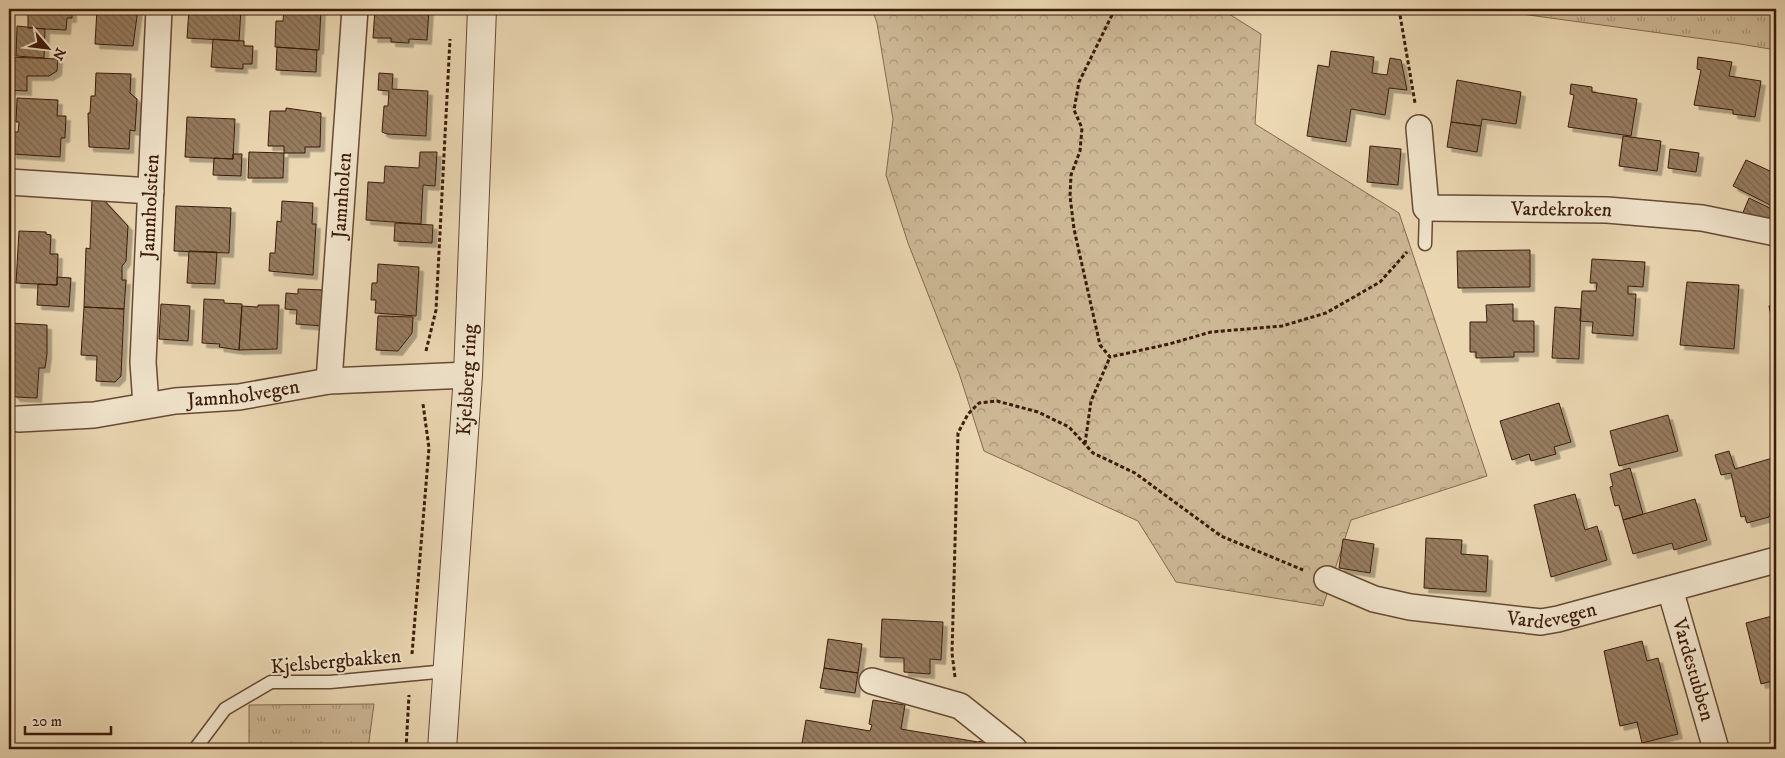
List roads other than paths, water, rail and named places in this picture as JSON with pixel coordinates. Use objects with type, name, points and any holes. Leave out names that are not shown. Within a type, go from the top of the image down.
[{"type":"street","name":"Jamnholstien","points":[[146,405],[143,362],[159,9]]},
{"type":"street","name":"Jamnholen","points":[[329,381],[355,9]]},
{"type":"street","name":"Kjelsberg ring","points":[[442,749],[468,375],[482,9]]},
{"type":"street","points":[[1419,128],[1426,208]]},
{"type":"street","points":[[9,182],[151,191]]},
{"type":"street","name":"Vardekroken","points":[[1426,208],[1607,210],[1702,218],[1776,233]]},
{"type":"street","name":"Jamnholvegen","points":[[19,419],[94,415],[146,405],[239,397],[329,381],[468,375]]},
{"type":"street","name":"Vardevegen","points":[[1327,579],[1374,599],[1410,607],[1541,622],[1776,560]]},
{"type":"street","name":"Vardestubben","points":[[1670,589],[1716,749]]},
{"type":"street","points":[[872,681],[960,706],[1014,749]]},
{"type":"lane","points":[[1426,208],[1426,244]]},
{"type":"lane","name":"Kjelsbergbakken","points":[[195,749],[225,709],[270,682],[330,682],[447,671]]}]
